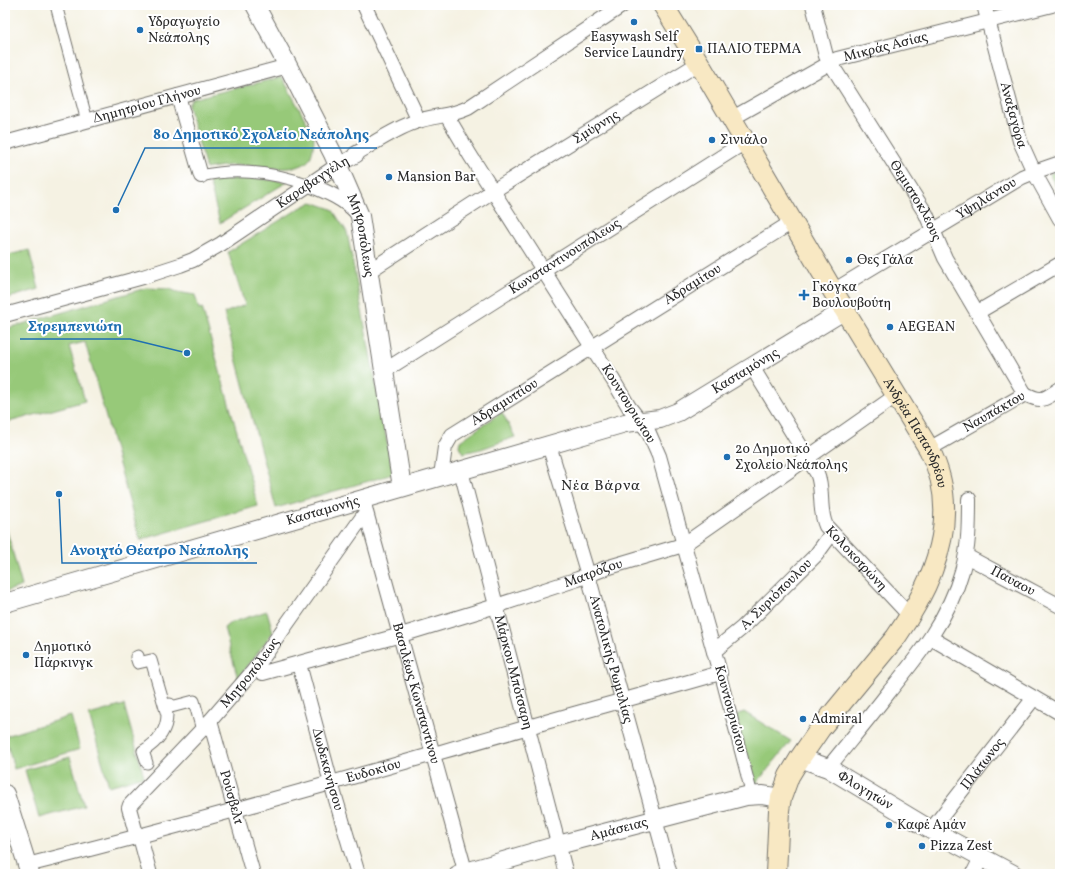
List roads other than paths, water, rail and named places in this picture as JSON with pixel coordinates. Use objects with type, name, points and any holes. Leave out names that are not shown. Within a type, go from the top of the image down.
[{"type":"main road","name":"Ανδρέα Παπανδρέου","points":[[664,5],[833,291],[929,449],[939,473],[943,489],[945,509],[940,546],[932,575],[910,616],[896,637],[820,729],[800,758],[790,776],[781,798],[778,816],[776,874]]},
{"type":"street","points":[[56,5],[87,121]]},
{"type":"street","name":"Μητροπόλεως","points":[[255,5],[288,66],[338,165],[360,216],[402,487]]},
{"type":"street","points":[[364,5],[419,120]]},
{"type":"street","name":"Καραβαγγέλη","points":[[5,315],[143,277],[180,265],[210,250],[338,165],[357,155],[355,154],[401,128],[419,120],[447,116],[468,108],[623,5]]},
{"type":"street","name":"Θεμιστοκλέους","points":[[813,5],[825,52],[830,62],[926,214],[945,258],[1025,394]]},
{"type":"street","name":"Αναξαγόρα","points":[[984,5],[1020,141],[1034,172],[1060,219]]},
{"type":"street","name":"Μικράς Ασίας","points":[[731,119],[830,62],[851,55],[1052,5]]},
{"type":"street","name":"Σμύρνης","points":[[369,271],[493,191],[699,63]]},
{"type":"street","name":"Δημητρίου Γλήνου","points":[[5,143],[288,66]]},
{"type":"street","points":[[178,96],[201,176],[227,172],[254,172],[279,176],[310,185],[338,197],[347,203],[360,216]]},
{"type":"street","name":"Κουντουριώτου","points":[[447,116],[593,347],[629,407],[648,431],[656,447],[714,651],[752,795]]},
{"type":"street","name":"Κωνσταντινουπόλεως","points":[[384,371],[745,142]]},
{"type":"street","name":"Υψηλάντου","points":[[833,291],[1034,172],[1060,163]]},
{"type":"street","name":"Αδραμίτου","points":[[593,347],[792,222]]},
{"type":"street","points":[[978,312],[1060,264]]},
{"type":"street","name":"Κασταμόνης","points":[[640,420],[660,419],[670,416],[845,310]]},
{"type":"street","name":"Αδραμυττίου","points":[[441,476],[445,447],[452,436],[593,347]]},
{"type":"street","name":"Κολοκοτρώνη","points":[[752,367],[820,479],[824,521],[828,528],[910,616]]},
{"type":"street","name":"Ναυπάκτου","points":[[929,449],[1025,394],[1041,400],[1060,389]]},
{"type":"street","name":"Ματρόζου","points":[[255,670],[263,674],[401,635],[496,606],[683,544],[897,395]]},
{"type":"street","name":"Κασταμονής","points":[[5,603],[365,505],[402,487],[640,420]]},
{"type":"street","name":"Ανατολικής Ρωμυλίας","points":[[549,445],[588,575],[670,874]]},
{"type":"street","name":"Μάρκου Μπότσαρη","points":[[461,471],[566,874]]},
{"type":"street","points":[[828,768],[922,651],[942,619],[954,594],[966,556],[968,541],[969,499]]},
{"type":"street","name":"Μητροπόλεως","points":[[138,837],[128,808],[130,805],[206,726],[255,670],[365,505]]},
{"type":"street","name":"Βασιλέως Κωνσταντίνου","points":[[365,505],[434,754],[464,873]]},
{"type":"street","name":"Α. Συριόπουλου","points":[[714,651],[742,628],[816,555],[832,533]]},
{"type":"street","name":"Παυαου","points":[[966,556],[1060,606]]},
{"type":"street","points":[[931,638],[1060,713]]},
{"type":"street","points":[[147,763],[143,751],[158,739],[164,730],[167,721],[166,696],[153,651]]},
{"type":"street","points":[[138,656],[136,657],[138,663],[151,660],[171,707],[194,701],[206,726]]},
{"type":"street","name":"Δωδεκανήσου","points":[[299,664],[331,784],[358,874]]},
{"type":"street","name":"Ευδοκίου","points":[[26,871],[234,809],[331,784],[720,673]]},
{"type":"street","name":"Πλάτωνος","points":[[930,830],[1034,698]]},
{"type":"street","name":"Ρούσβελτ","points":[[206,726],[234,809],[253,874]]},
{"type":"street","name":"Φλογητών","points":[[800,758],[828,768],[930,830],[1012,874]]},
{"type":"street","points":[[5,794],[26,871]]},
{"type":"street","name":"Αμάσειας","points":[[464,873],[558,845],[752,795],[781,798]]},
{"type":"street","points":[[138,837],[150,874]]},
{"type":"street","points":[[973,874],[981,858]]},
{"type":"place","name":"Easywash Self Service Laundry","points":[[634,22]]},
{"type":"place","name":"Υδραγωγείο Νεάπολης","points":[[140,30]]},
{"type":"place","name":"ΠΑΛΙΟ ΤΕΡΜΑ","points":[[699,49]]},
{"type":"place","name":"Σινιάλο","points":[[712,140]]},
{"type":"place","name":"Mansion Bar","points":[[389,177]]},
{"type":"place","name":"8ο Δημοτικό Σχολείο Νεάπολης","points":[[116,210]]},
{"type":"place","name":"Θες Γάλα","points":[[849,260]]},
{"type":"place","name":"Γκόγκα Βουλουβούτη","points":[[804,295]]},
{"type":"place","name":"AEGEAN","points":[[890,327]]},
{"type":"place","name":"Στρεμπενιώτη","points":[[187,353]]},
{"type":"place","name":"2ο Δημοτικό Σχολείο Νεάπολης","points":[[727,457]]},
{"type":"place","name":"Ανοιχτό Θέατρο Νεάπολης","points":[[59,494]]},
{"type":"place","name":"Δημοτικό Πάρκινγκ","points":[[26,655]]},
{"type":"place","name":"Admiral","points":[[803,719]]},
{"type":"place","name":"Καφέ Αμάν","points":[[889,825]]},
{"type":"place","name":"Pizza Zest","points":[[922,846]]},
{"type":"district","name":"Νέα Βάρνα","points":[[601,486]]}]
